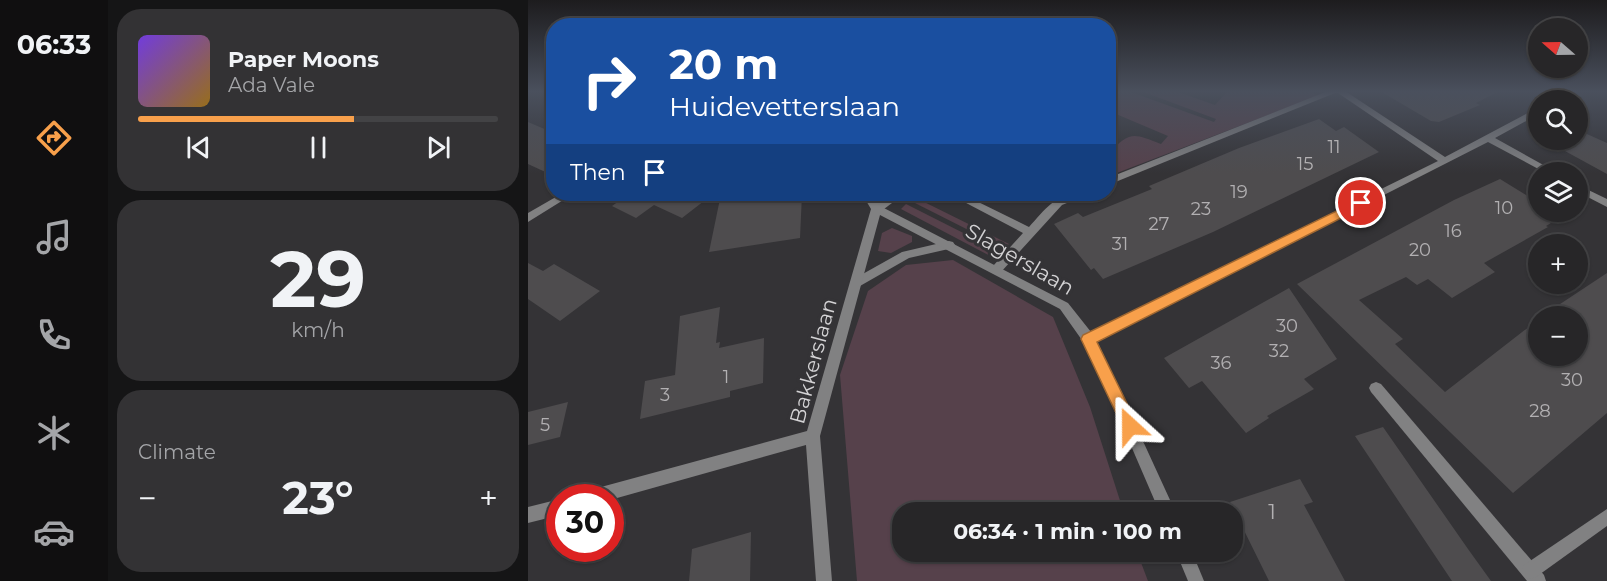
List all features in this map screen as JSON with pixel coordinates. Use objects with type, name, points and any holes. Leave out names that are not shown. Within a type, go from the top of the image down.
[{"type":"street","points":[[1116,179],[1269,118]]},
{"type":"street","points":[[1379,118],[1445,162]]},
{"type":"street","points":[[1089,339],[1445,162],[1524,118]]},
{"type":"street","points":[[1488,138],[1532,162]]},
{"type":"street","points":[[1588,194],[1607,204]]},
{"type":"street","points":[[528,218],[556,201]]},
{"type":"street","points":[[871,201],[876,209],[888,201]]},
{"type":"street","points":[[968,201],[1030,232]]},
{"type":"street","points":[[997,269],[1061,201]]},
{"type":"street","name":"Slagerslaan","points":[[876,209],[997,269],[1064,306],[1089,339],[1163,502]]},
{"type":"street","name":"Bakkerslaan","points":[[824,581],[813,436],[876,209]]},
{"type":"street","points":[[856,283],[906,255],[949,245]]},
{"type":"street","points":[[1376,388],[1534,576],[1607,517]]},
{"type":"street","points":[[624,489],[813,436]]},
{"type":"street","points":[[528,515],[546,510]]},
{"type":"street","points":[[1188,562],[1196,581]]},
{"type":"shaded area","points":[[1126,118],[1203,118],[1214,122],[1216,119],[1214,118],[1260,118],[1116,173],[1116,147],[1122,141],[1138,136],[1161,144],[1168,136]]},
{"type":"shaded area","points":[[911,201],[922,201],[1009,244],[1004,248]]},
{"type":"shaded area","points":[[906,204],[999,251],[994,258],[901,209]]},
{"type":"shaded area","points":[[892,228],[912,236],[912,242],[891,253],[878,251],[882,233]]},
{"type":"shaded area","points":[[953,260],[1053,317],[1090,407],[1120,502],[892,502],[892,562],[1141,562],[1148,581],[857,581],[840,375],[868,291],[906,265]]},
{"type":"building","points":[[1426,118],[1448,118],[1439,122]]},
{"type":"building","points":[[1319,119],[1336,131],[1344,127],[1379,152],[1213,232],[1103,279],[1094,268],[1091,270],[1054,224],[1078,213],[1083,217],[1152,189],[1149,186],[1239,148]]},
{"type":"building","points":[[528,122],[546,130],[546,172],[528,164]]},
{"type":"building","points":[[1588,134],[1607,143],[1607,174],[1563,150],[1588,150]]},
{"type":"building","points":[[1500,179],[1528,196],[1528,222],[1553,222],[1536,234],[1528,234],[1528,238],[1484,263],[1495,272],[1452,298],[1428,279],[1417,285],[1406,277],[1359,300],[1403,339],[1395,344],[1445,392],[1528,328],[1528,366],[1588,366],[1588,306],[1557,306],[1575,294],[1588,294],[1588,286],[1607,273],[1607,413],[1513,493],[1297,284],[1454,200]]},
{"type":"building","points":[[619,201],[704,201],[682,218],[654,205],[636,218],[612,206]]},
{"type":"building","points":[[720,201],[802,201],[800,238],[709,252]]},
{"type":"building","points":[[528,263],[543,271],[554,264],[600,291],[560,321],[528,299]]},
{"type":"building","points":[[1289,288],[1337,359],[1304,379],[1314,389],[1267,416],[1269,418],[1246,433],[1202,381],[1189,388],[1164,358]]},
{"type":"building","points":[[720,307],[716,343],[720,342],[719,348],[764,338],[763,383],[730,391],[730,397],[640,419],[645,381],[675,375],[680,316]]},
{"type":"building","points":[[568,402],[560,437],[528,445],[528,412]]},
{"type":"building","points":[[1383,427],[1491,581],[1452,581],[1355,436]]},
{"type":"building","points":[[1300,479],[1313,502],[1304,505],[1345,581],[1269,581],[1243,528],[1243,502],[1230,502]]},
{"type":"building","points":[[751,532],[750,581],[689,581],[692,549]]},
{"type":"route","points":[[1130,426],[1089,339],[1361,203]]}]
